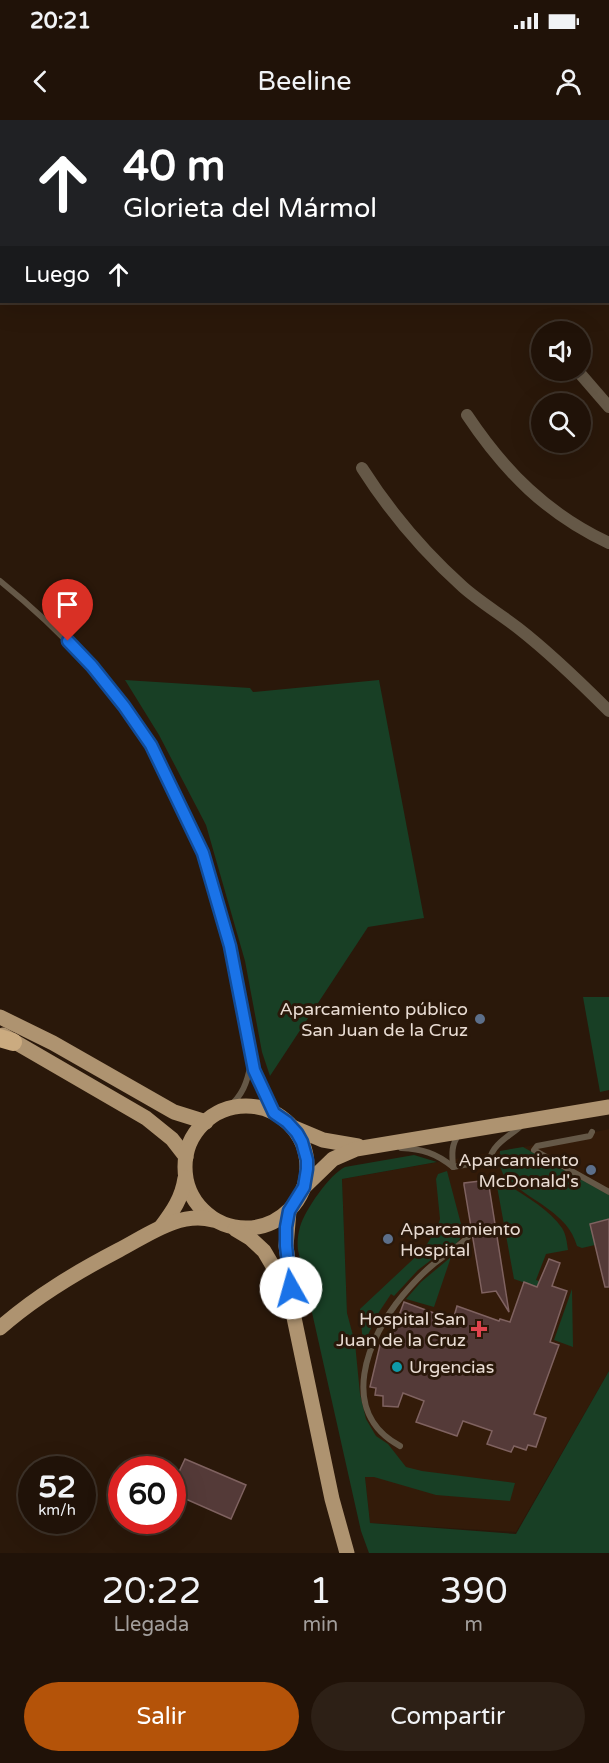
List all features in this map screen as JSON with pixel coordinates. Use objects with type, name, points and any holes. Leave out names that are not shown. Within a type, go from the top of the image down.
[{"type":"main road","points":[[0,1017],[53,1043],[174,1112],[206,1122]]},
{"type":"main road","points":[[4,1038],[146,1118],[172,1139],[186,1157]]},
{"type":"main road","points":[[161,1227],[174,1210],[183,1192],[186,1157],[193,1138],[206,1122],[227,1109],[248,1106],[261,1108],[274,1113],[291,1126],[329,1142],[375,1146]]},
{"type":"main road","points":[[232,1227],[254,1228],[279,1219],[289,1211],[304,1187],[333,1159],[343,1153],[609,1107]]},
{"type":"main road","points":[[291,1126],[302,1142],[307,1160],[304,1187]]},
{"type":"main road","points":[[186,1175],[195,1202],[216,1221]]},
{"type":"main road","points":[[289,1211],[286,1246],[293,1296],[292,1308]]},
{"type":"main road","points":[[0,1328],[23,1307],[47,1291],[161,1227],[205,1218],[232,1227],[250,1238],[264,1251],[292,1308],[332,1499],[347,1553]]},
{"type":"street","points":[[587,381],[609,406]]},
{"type":"street","points":[[467,415],[492,451],[530,492],[559,515],[609,543]]},
{"type":"street","points":[[362,468],[392,512],[439,564],[474,596],[555,659],[609,711]]},
{"type":"lane","points":[[0,580],[46,619],[92,666],[137,723],[159,760],[203,853],[230,946],[254,1070],[274,1113]]},
{"type":"lane","points":[[227,1109],[240,1098],[245,1090],[252,1056]]},
{"type":"lane","points":[[375,1146],[423,1150],[453,1167],[490,1160],[497,1146],[529,1120]]},
{"type":"lane","points":[[592,1132],[590,1136],[537,1146],[534,1150],[609,1192]]},
{"type":"lane","points":[[453,1167],[454,1141],[460,1133]]},
{"type":"lane","points":[[400,1446],[381,1433],[368,1410],[362,1386],[366,1361],[375,1338],[402,1295],[442,1257],[455,1250],[468,1237]]},
{"type":"shaded area","name":"Hospital San Juan de la Cruz","points":[[609,1129],[609,1371],[516,1532],[370,1523],[347,1313],[342,1179],[529,1146]]},
{"type":"green space","points":[[125,680],[250,688],[253,692],[379,680],[424,918],[368,927],[270,1076],[262,1052],[245,961],[206,825],[159,735]]},
{"type":"green space","points":[[583,997],[609,997],[609,1090],[600,1092]]},
{"type":"green space","points":[[523,1147],[609,1195],[609,1219],[595,1245],[582,1248],[577,1246],[564,1223],[503,1174],[499,1164],[500,1151]]},
{"type":"green space","points":[[414,1155],[437,1162],[342,1179],[347,1313],[355,1343],[360,1394],[366,1419],[376,1436],[388,1444],[406,1467],[515,1483],[510,1501],[436,1495],[374,1477],[365,1477],[370,1523],[516,1534],[609,1371],[609,1553],[369,1553],[361,1531],[298,1250],[298,1238],[300,1227],[312,1203],[339,1171],[345,1167]]},
{"type":"green space","points":[[447,1171],[461,1224],[438,1225],[440,1219],[436,1179],[438,1174]]},
{"type":"green space","points":[[499,1179],[549,1213],[564,1233],[568,1250],[546,1254],[536,1280],[539,1281],[537,1287],[514,1279],[496,1181]]},
{"type":"green space","points":[[437,1228],[461,1228],[460,1239],[453,1247],[448,1247],[418,1270],[394,1296],[391,1294],[379,1312],[363,1345],[360,1309],[424,1249]]},
{"type":"green space","points":[[451,1257],[434,1307],[406,1299],[421,1282]]},
{"type":"green space","points":[[572,1289],[573,1347],[554,1340]]},
{"type":"building","points":[[488,1180],[509,1312],[496,1291],[482,1293],[464,1185],[464,1183]]},
{"type":"building","points":[[609,1219],[609,1287],[605,1287],[590,1224]]},
{"type":"building","name":"Hospital San Juan de la Cruz","points":[[549,1259],[560,1263],[552,1286],[567,1291],[550,1342],[559,1345],[534,1414],[546,1418],[536,1447],[528,1445],[526,1450],[514,1446],[511,1452],[487,1444],[492,1431],[463,1421],[457,1436],[416,1422],[424,1401],[403,1393],[398,1407],[383,1406],[383,1396],[375,1395],[376,1388],[370,1387],[380,1345],[387,1348],[404,1302],[453,1320],[457,1306],[499,1321],[500,1319],[510,1322],[524,1282],[537,1287]]},
{"type":"building","points":[[186,1459],[246,1485],[231,1519],[186,1499]]},
{"type":"place","name":"Aparcamiento público San Juan de la Cruz","points":[[480,1019]]},
{"type":"place","name":"Aparcamiento McDonald's","points":[[591,1170]]},
{"type":"place","name":"Aparcamiento Hospital","points":[[388,1239]]},
{"type":"place","name":"Hospital San Juan de la Cruz","points":[[479,1329]]},
{"type":"place","name":"Urgencias","points":[[397,1367]]},
{"type":"route","points":[[68,641],[92,666],[137,723],[177,795],[203,853],[230,946],[254,1070],[270,1100],[274,1113],[297,1133],[305,1150],[307,1169],[304,1187],[289,1211],[286,1227],[287,1263],[291,1288]]}]
